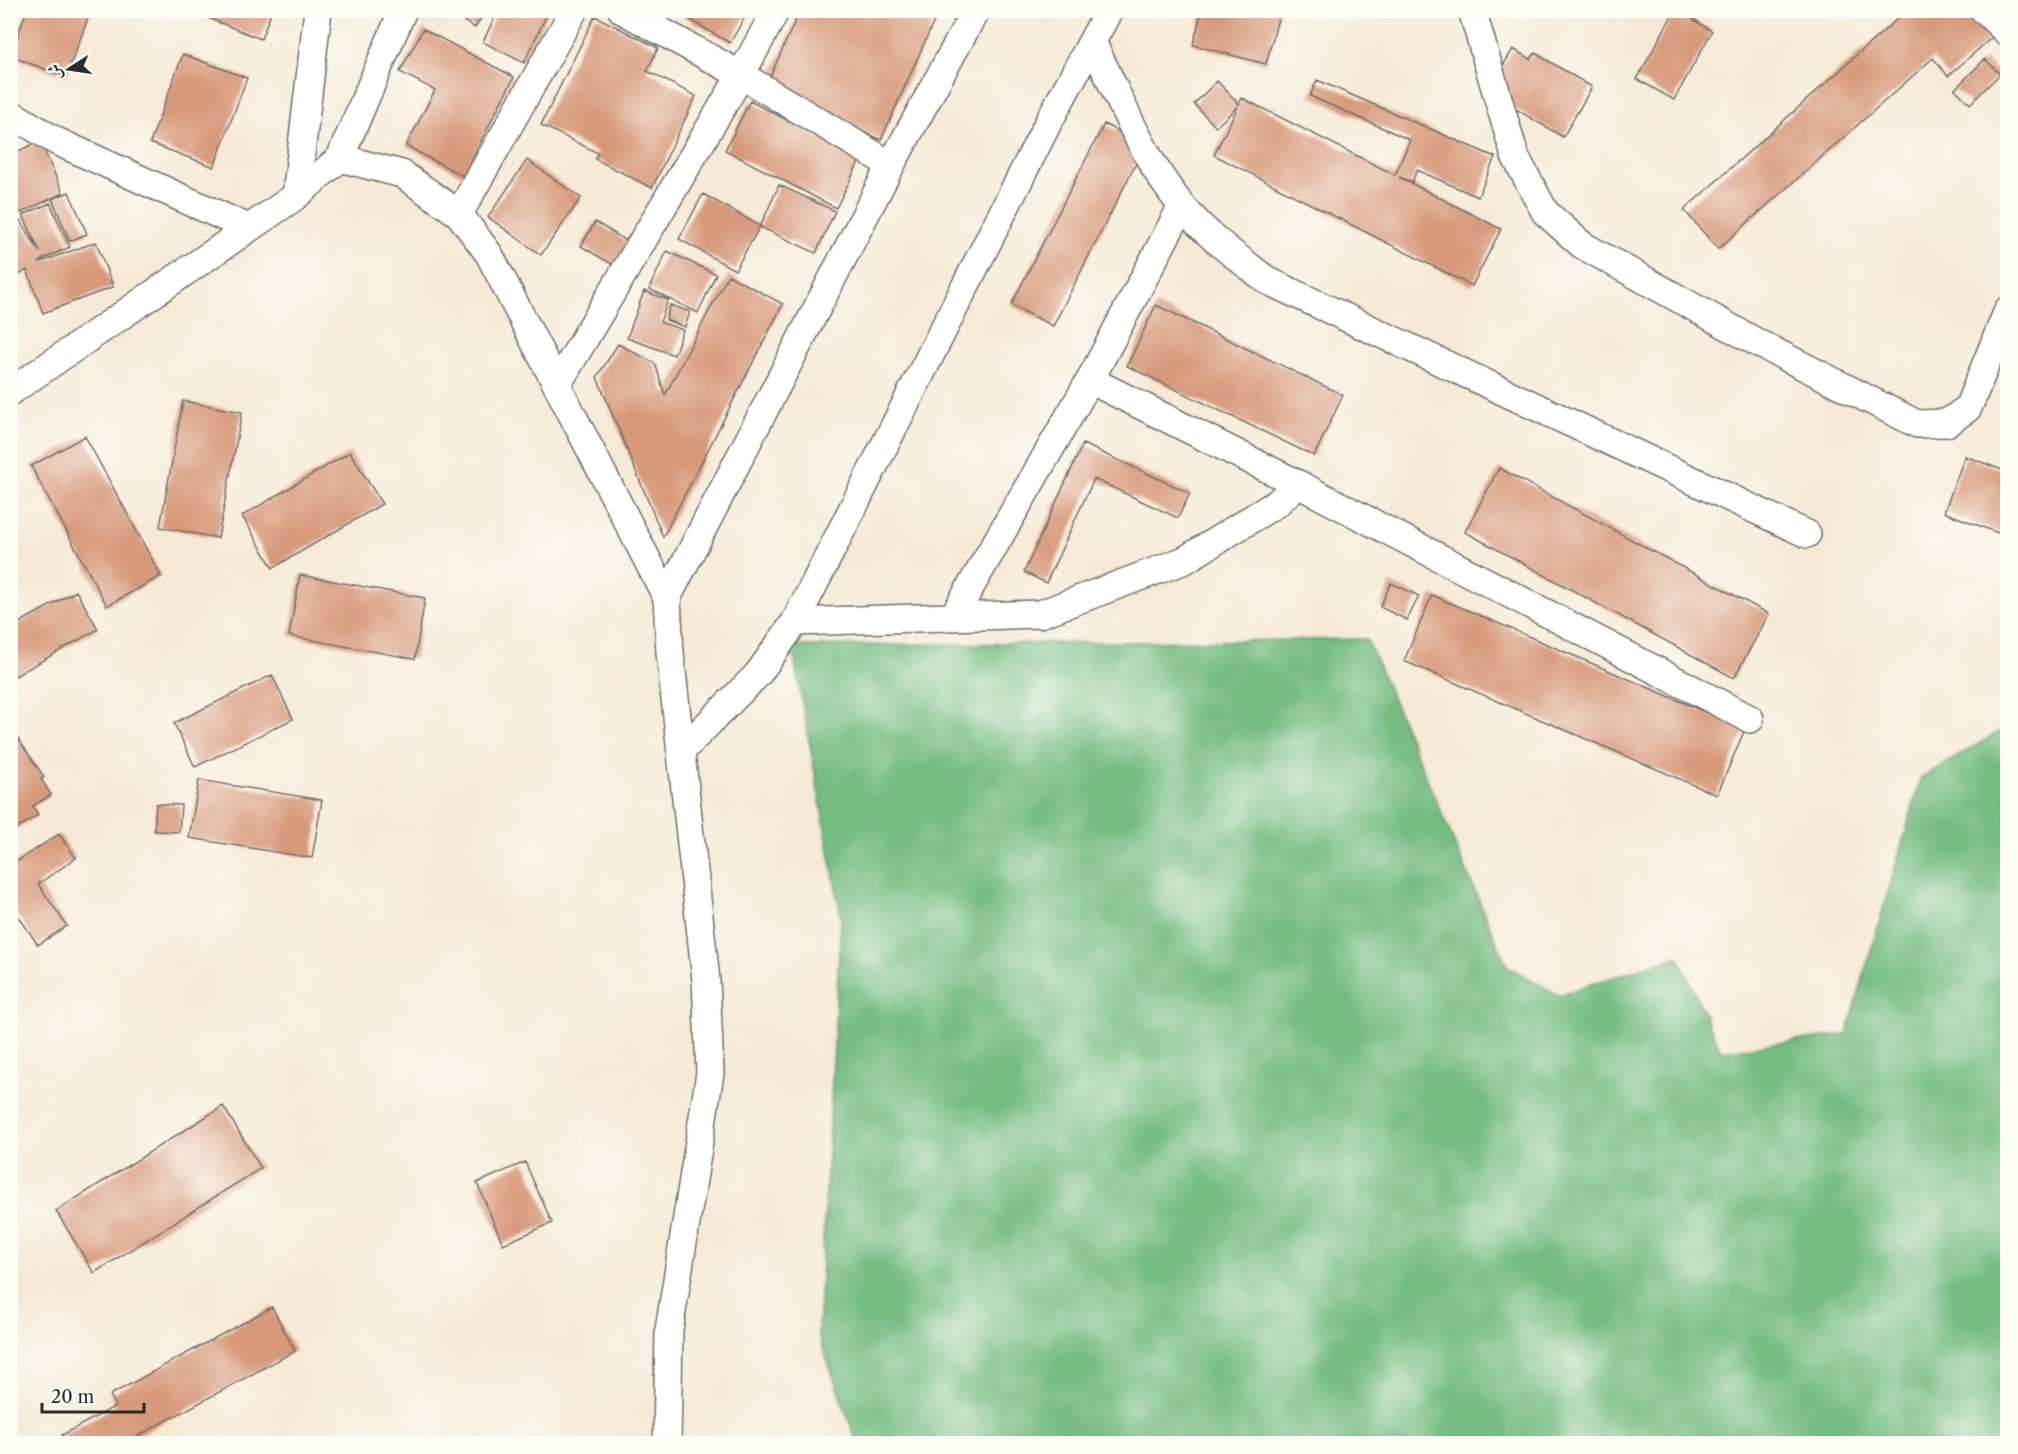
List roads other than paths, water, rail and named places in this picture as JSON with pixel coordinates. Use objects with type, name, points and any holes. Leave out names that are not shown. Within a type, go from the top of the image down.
[{"type":"street","points":[[296,196],[318,10]]},
{"type":"street","points":[[10,392],[296,196],[340,158],[403,10]]},
{"type":"street","points":[[459,214],[574,10]]},
{"type":"street","points":[[622,10],[741,75],[891,165]]},
{"type":"street","points":[[557,385],[741,75],[776,10]]},
{"type":"street","points":[[666,598],[891,165],[976,10]]},
{"type":"street","points":[[681,751],[758,674],[795,622],[1049,121],[1108,10]]},
{"type":"street","points":[[1472,10],[1515,156],[1545,212],[1582,245],[1758,343],[1917,424],[1947,423],[1968,408],[2007,310]]},
{"type":"street","points":[[1984,10],[2007,33]]},
{"type":"street","points":[[1092,42],[1153,165],[1182,206],[1221,245],[1268,280],[1807,534]]},
{"type":"street","points":[[10,113],[56,141],[248,228]]},
{"type":"street","points":[[340,158],[402,174],[459,214],[489,254],[666,598],[706,980],[710,1073],[669,1330],[667,1443]]},
{"type":"street","points":[[953,617],[1090,380],[1182,206]]},
{"type":"street","points":[[1090,380],[1298,484],[1750,719]]},
{"type":"street","points":[[795,622],[1040,614],[1185,560],[1277,502],[1298,484]]}]
